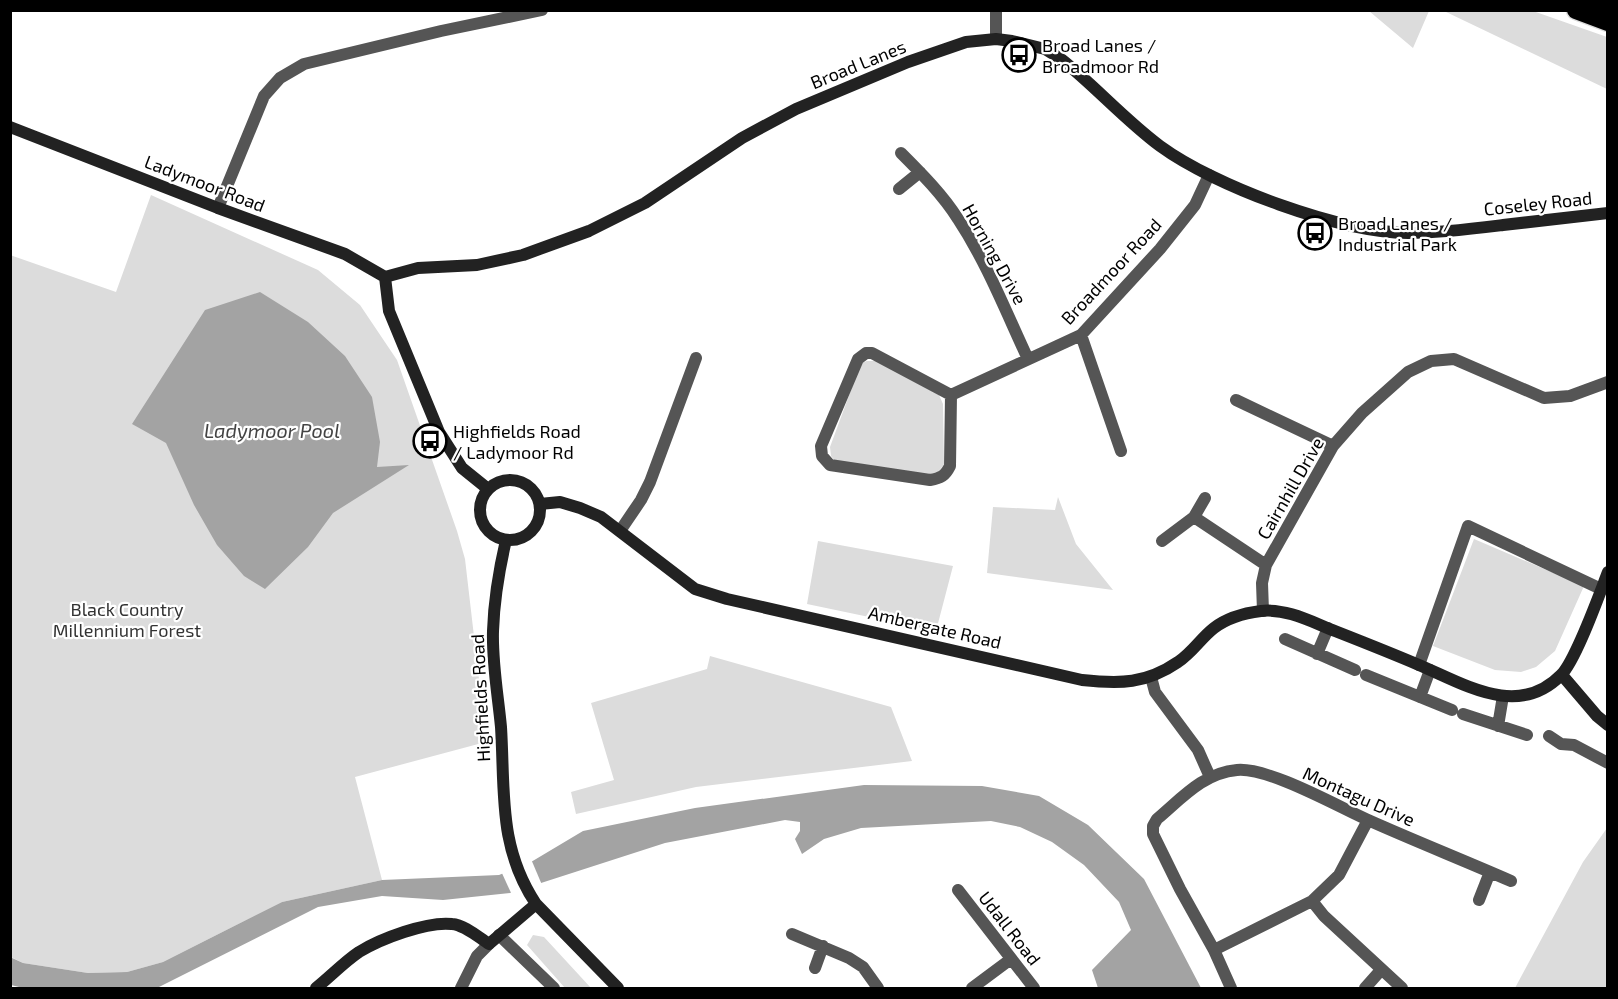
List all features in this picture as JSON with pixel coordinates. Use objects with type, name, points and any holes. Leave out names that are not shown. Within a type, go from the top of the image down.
[{"type":"highway","points":[[1576,10],[1608,22]]},
{"type":"street","points":[[218,208],[264,96],[280,78],[304,64],[441,31],[542,10]]},
{"type":"street","points":[[996,10],[996,39]]},
{"type":"street","name":"Broad Lanes","points":[[385,277],[418,268],[477,265],[511,258],[589,231],[645,203],[742,138],[796,109],[944,49],[966,42],[996,39],[1045,49],[1061,59],[1160,146],[1209,175],[1262,197],[1330,219]]},
{"type":"street","name":"Ladymoor Road","points":[[10,127],[218,208],[345,254],[385,277]]},
{"type":"street","name":"Horning Drive","points":[[901,153],[958,218],[985,268],[1028,359]]},
{"type":"street","points":[[899,189],[920,172]]},
{"type":"street","name":"Broadmoor Road","points":[[951,395],[1081,335],[1160,249],[1195,206],[1209,175]]},
{"type":"street","name":"Coseley Road","points":[[1330,219],[1382,231],[1407,233],[1443,232],[1608,213]]},
{"type":"street","points":[[385,277],[389,311],[439,432],[462,468],[488,489]]},
{"type":"street","points":[[1081,335],[1121,452]]},
{"type":"street","points":[[866,353],[872,353],[951,395],[950,466],[945,475],[940,478],[930,480],[830,465],[822,456],[821,446],[858,359],[866,353]]},
{"type":"street","points":[[620,531],[650,482],[696,358]]},
{"type":"street","name":"Cairnhill Drive","points":[[1263,611],[1262,583],[1266,565],[1333,446],[1362,413],[1408,372],[1431,361],[1454,359],[1544,399],[1570,396],[1608,381]]},
{"type":"street","points":[[1236,400],[1333,446]]},
{"type":"street","points":[[508,479],[519,480],[527,484],[535,492],[540,504],[540,515],[536,526],[517,540],[506,540],[491,534],[480,516],[482,497],[488,489],[496,482],[508,479]]},
{"type":"street","points":[[1162,541],[1194,517],[1205,498]]},
{"type":"street","name":"Ambergate Road","points":[[540,504],[560,502],[601,517],[695,589],[1083,680],[1114,684],[1151,678],[1179,662],[1215,627],[1237,616],[1263,611],[1291,614],[1425,667],[1487,695],[1526,696],[1544,688],[1562,675],[1573,656],[1608,572]]},
{"type":"street","points":[[1194,517],[1266,565]]},
{"type":"street","points":[[1420,697],[1425,667],[1468,526],[1601,589]]},
{"type":"street","name":"Highfields Road","points":[[506,540],[497,579],[493,633],[501,729],[504,816],[512,854],[527,890],[536,904]]},
{"type":"street","points":[[1317,654],[1328,628]]},
{"type":"street","points":[[1285,639],[1457,712],[1527,735]]},
{"type":"street","points":[[1562,675],[1597,716],[1608,725]]},
{"type":"street","points":[[1151,678],[1155,692],[1191,740],[1204,761],[1210,777]]},
{"type":"street","points":[[1498,726],[1503,696]]},
{"type":"street","points":[[1549,736],[1561,744],[1574,745],[1607,761]]},
{"type":"street","name":"Montagu Drive","points":[[1231,988],[1214,950],[1153,834],[1153,826],[1157,819],[1196,785],[1210,777],[1239,770],[1266,774],[1511,881]]},
{"type":"street","points":[[1214,950],[1312,901],[1339,875],[1368,820]]},
{"type":"street","points":[[1479,900],[1490,872]]},
{"type":"street","name":"Udall Road","points":[[958,890],[1034,988]]},
{"type":"street","points":[[1312,901],[1323,916],[1402,988]]},
{"type":"street","points":[[461,988],[477,956],[536,904],[618,988]]},
{"type":"street","points":[[316,988],[359,952],[396,935],[435,925],[454,924],[489,944]]},
{"type":"street","points":[[792,934],[849,958],[863,967],[878,988]]},
{"type":"street","points":[[499,935],[554,988]]},
{"type":"street","points":[[814,968],[823,946]]},
{"type":"street","points":[[972,988],[1011,959]]},
{"type":"street","points":[[1365,988],[1381,970]]},
{"type":"green space","points":[[1369,11],[1429,11],[1413,48]]},
{"type":"green space","points":[[1444,11],[1533,11],[1607,37],[1607,89]]},
{"type":"green space","name":"Black Country Millennium Forest","points":[[151,195],[318,270],[360,305],[397,360],[465,559],[480,688],[482,743],[355,777],[382,880],[282,902],[163,962],[127,972],[88,973],[23,963],[11,957],[10,255],[116,292]]},
{"type":"green space","points":[[877,361],[939,395],[943,404],[944,465],[937,473],[928,475],[835,461],[831,456],[830,447],[861,363]]},
{"type":"green space","points":[[1058,497],[1076,544],[1113,590],[987,573],[993,507],[1055,510]]},
{"type":"green space","points":[[1474,539],[1584,586],[1555,651],[1536,667],[1521,672],[1495,670],[1433,646]]},
{"type":"green space","points":[[818,541],[953,566],[936,631],[807,604]]},
{"type":"green space","points":[[710,656],[891,707],[912,761],[696,787],[576,814],[571,792],[614,780],[591,703],[707,669]]},
{"type":"green space","points":[[1607,828],[1607,988],[1515,988],[1583,862]]},
{"type":"green space","points":[[533,935],[544,937],[591,988],[565,988],[527,945]]},
{"type":"water","name":"Ladymoor Pool","points":[[260,292],[308,322],[345,356],[372,397],[380,442],[377,467],[409,465],[333,513],[308,547],[265,589],[244,576],[217,545],[194,505],[166,443],[132,424],[205,310]]},
{"type":"water","points":[[864,785],[982,786],[1039,796],[1088,825],[1144,879],[1201,988],[1098,988],[1092,970],[1131,930],[1119,902],[1084,865],[1052,842],[1020,827],[991,821],[861,828],[824,839],[802,854],[795,839],[800,831],[800,822],[785,820],[665,843],[510,893],[443,900],[382,896],[318,907],[157,988],[23,988],[11,985],[10,957],[23,963],[88,973],[127,972],[163,962],[282,902],[382,880],[499,875],[531,862],[583,831],[695,808]]},
{"type":"pier","points":[[531,859],[542,885],[512,895],[501,871]]},
{"type":"place","name":"Broad Lanes / Broadmoor Rd","points":[[1019,55]]},
{"type":"place","name":"Broad Lanes / Industrial Park","points":[[1315,233]]},
{"type":"place","name":"Highfields Road / Ladymoor Rd","points":[[430,441]]}]
